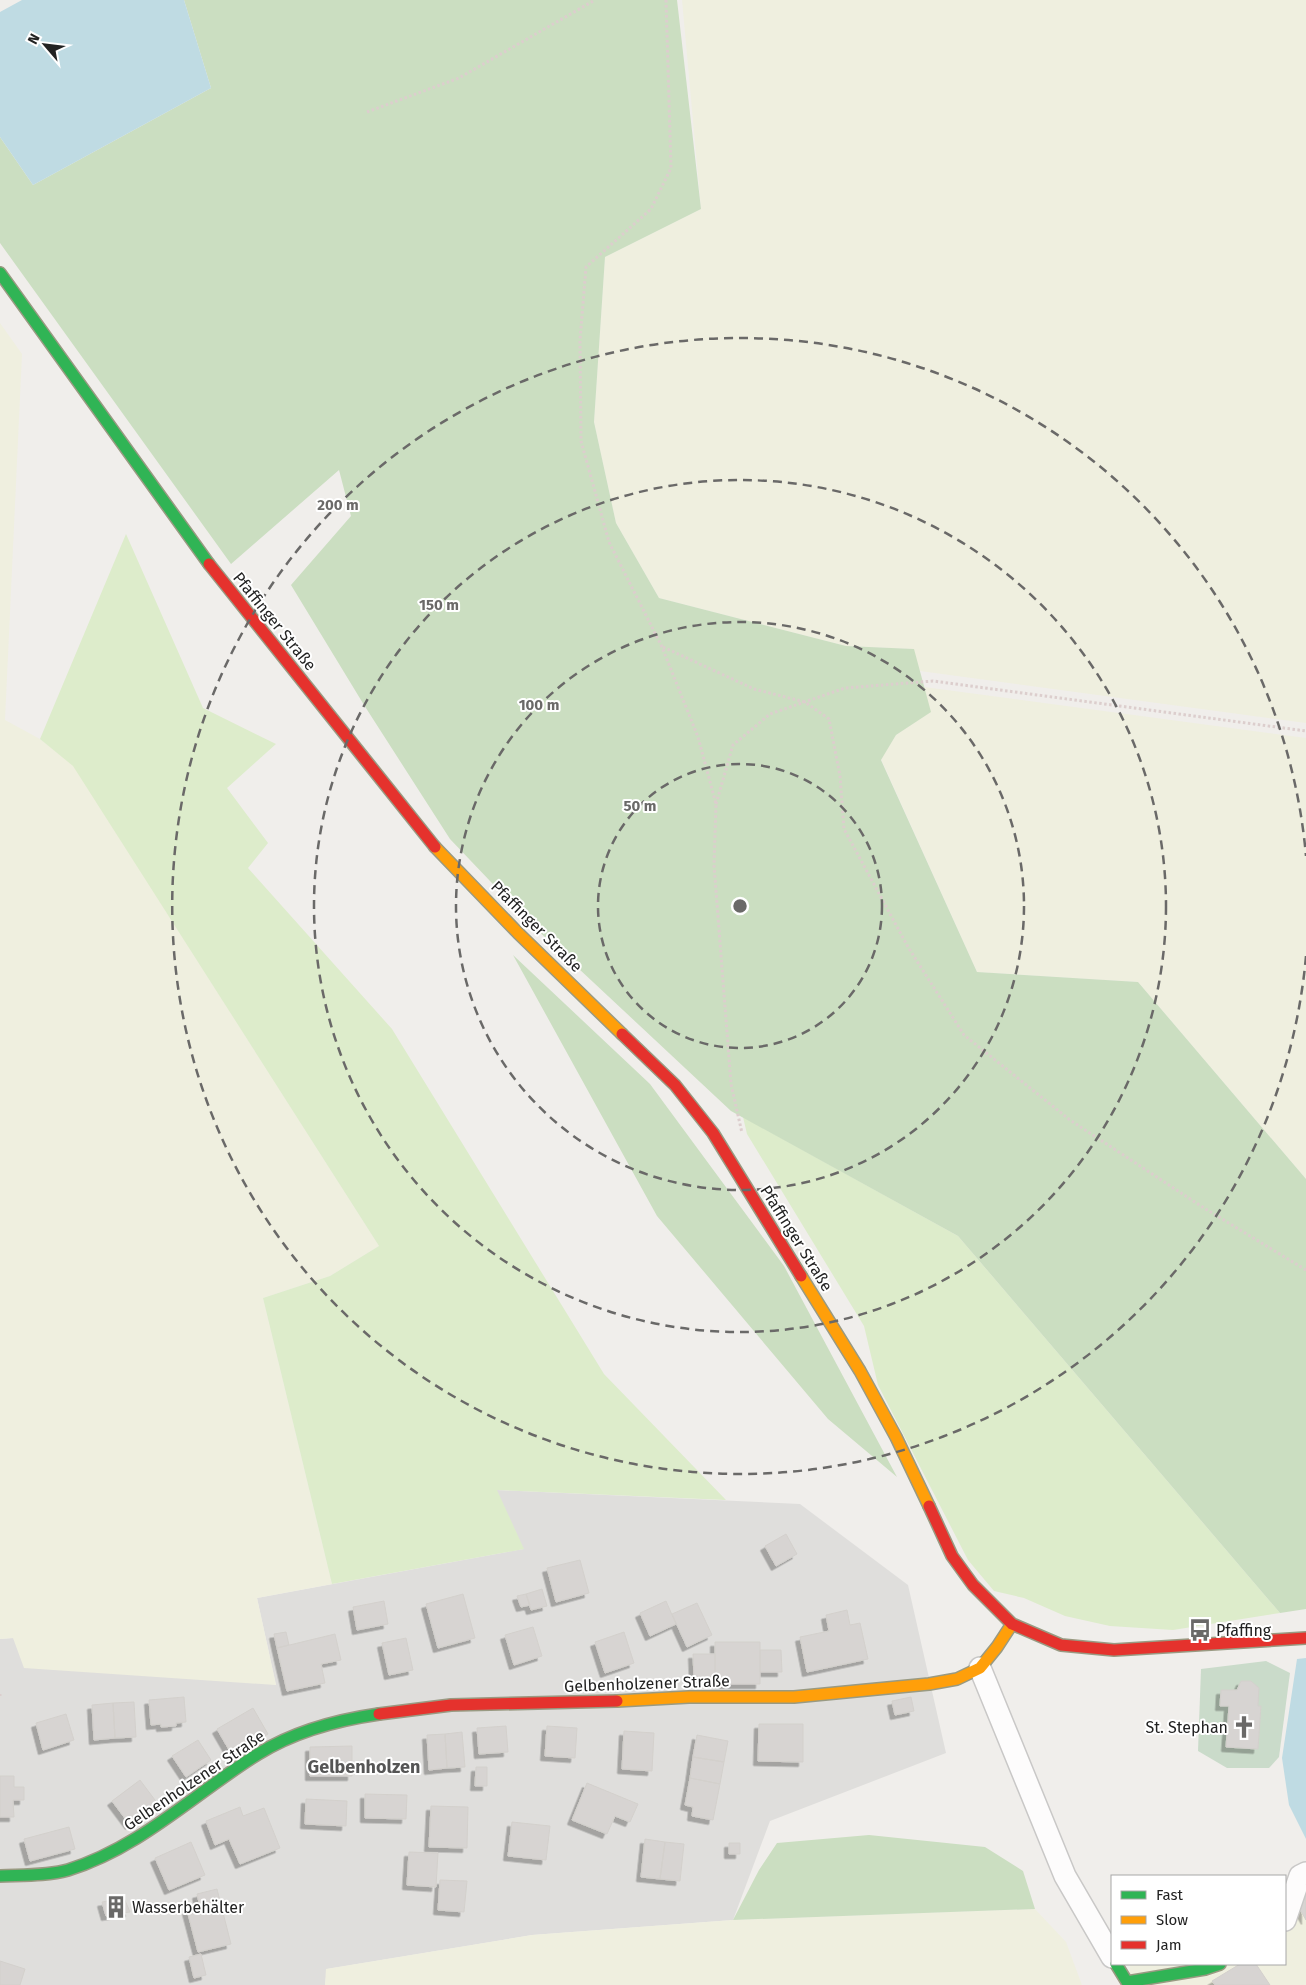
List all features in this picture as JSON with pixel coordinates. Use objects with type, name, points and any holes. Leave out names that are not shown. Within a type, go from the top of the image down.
[{"type":"street","name":"Pfaffinger Straße","points":[[0,272],[213,570],[430,841],[518,933],[675,1085],[713,1133],[860,1371],[896,1437],[952,1556],[973,1586],[1012,1624]]},
{"type":"street","points":[[1012,1624],[1061,1645],[1114,1650],[1306,1638]]},
{"type":"street","name":"Gelbenholzener Straße","points":[[0,1876],[66,1870],[118,1849],[185,1806],[258,1754],[286,1738],[315,1727],[366,1716],[451,1705],[689,1697],[794,1697],[928,1684],[957,1679],[980,1668],[998,1647],[1012,1624]]},
{"type":"street","points":[[980,1668],[1065,1876],[1111,1955]]},
{"type":"street","points":[[1286,1917],[1300,1876],[1306,1873]]},
{"type":"street","points":[[1117,1965],[1126,1982],[1206,1969],[1217,1965]]},
{"type":"path","points":[[367,112],[459,78],[595,0]]},
{"type":"path","points":[[666,0],[671,168],[651,209],[586,267],[580,340],[581,441],[609,542],[662,647],[698,737],[716,804]]},
{"type":"path","points":[[662,647],[754,689],[805,702],[829,718],[840,776],[844,829],[908,948],[964,1035],[1070,1120],[1204,1208],[1306,1270]]},
{"type":"path","points":[[747,1141],[742,1133],[731,1084],[714,865],[716,804],[732,745],[770,714],[845,688],[933,681],[1306,731]]},
{"type":"shaded area","points":[[496,1490],[800,1504],[908,1585],[946,1753],[770,1821],[733,1920],[532,1935],[327,1969],[325,1985],[0,1985],[0,1639],[13,1638],[276,1685],[257,1598],[523,1549]]},
{"type":"green space","points":[[184,0],[677,0],[701,209],[605,257],[594,422],[616,523],[659,598],[846,646],[914,649],[931,712],[896,735],[881,760],[977,972],[1138,982],[1306,1179],[1306,1609],[1280,1613],[958,1236],[731,1111],[532,925],[450,839],[364,705],[291,585],[351,516],[339,470],[231,564],[0,243],[0,137],[33,185],[211,88]]},
{"type":"green space","points":[[682,0],[1306,0],[1306,723],[920,671],[913,649],[846,646],[659,598],[616,523],[594,422],[605,257],[701,209]]},
{"type":"green space","points":[[0,323],[22,354],[5,720],[40,739],[73,765],[379,1246],[330,1276],[263,1298],[332,1584],[257,1598],[276,1685],[24,1668],[13,1638],[0,1639]]},
{"type":"green space","points":[[126,534],[203,708],[276,744],[227,788],[268,843],[248,868],[392,1029],[604,1374],[726,1500],[497,1490],[524,1549],[332,1584],[263,1298],[330,1276],[379,1246],[73,766],[40,739]]},
{"type":"green space","points":[[924,687],[1306,738],[1306,1179],[1138,982],[977,972],[881,759],[896,735],[930,712]]},
{"type":"green space","points":[[513,955],[650,1084],[784,1266],[897,1477],[828,1419],[657,1216]]},
{"type":"green space","points":[[743,1117],[958,1236],[1280,1613],[1173,1630],[1110,1626],[1065,1616],[1024,1598],[994,1591],[968,1560],[878,1385],[864,1326],[747,1134]]},
{"type":"green space","points":[[1266,1661],[1290,1673],[1279,1757],[1269,1768],[1227,1768],[1198,1751],[1201,1669]]},
{"type":"green space","points":[[869,1835],[985,1847],[1023,1871],[1035,1909],[733,1920],[759,1870],[777,1843]]},
{"type":"green space","points":[[1306,1878],[1306,1985],[1130,1985],[1130,1965],[1286,1965],[1286,1885]]},
{"type":"green space","points":[[1035,1909],[1066,1942],[1082,1985],[325,1985],[326,1969],[532,1935],[733,1920]]},
{"type":"water","points":[[22,0],[184,0],[211,88],[33,185],[0,137],[0,12]]},
{"type":"water","points":[[1306,1658],[1306,1839],[1289,1805],[1282,1758],[1297,1659]]},
{"type":"building","points":[[786,1534],[797,1554],[776,1566],[765,1546]]},
{"type":"building","points":[[580,1560],[589,1593],[556,1602],[547,1568]]},
{"type":"building","points":[[542,1589],[547,1606],[531,1610],[526,1594]]},
{"type":"building","points":[[463,1594],[475,1638],[438,1648],[426,1604]]},
{"type":"building","points":[[526,1594],[530,1605],[521,1607],[517,1596]]},
{"type":"building","points":[[384,1601],[388,1624],[357,1630],[353,1607]]},
{"type":"building","points":[[666,1601],[676,1624],[650,1636],[640,1613]]},
{"type":"building","points":[[697,1603],[712,1635],[687,1647],[672,1614]]},
{"type":"building","points":[[847,1610],[850,1625],[860,1623],[868,1659],[807,1672],[800,1637],[829,1631],[826,1615]]},
{"type":"building","points":[[533,1627],[542,1656],[514,1665],[505,1635]]},
{"type":"building","points":[[286,1632],[289,1645],[277,1648],[274,1634]]},
{"type":"building","points":[[624,1632],[634,1663],[605,1673],[595,1642]]},
{"type":"building","points":[[335,1634],[341,1660],[321,1664],[325,1683],[287,1691],[277,1648]]},
{"type":"building","points":[[406,1638],[413,1670],[389,1675],[382,1643]]},
{"type":"building","points":[[715,1642],[760,1642],[760,1684],[715,1684]]},
{"type":"building","points":[[760,1650],[781,1650],[782,1672],[760,1672]]},
{"type":"building","points":[[693,1654],[715,1654],[715,1678],[694,1678]]},
{"type":"building","name":"St. Stephan","points":[[1241,1681],[1251,1681],[1259,1688],[1258,1706],[1261,1706],[1258,1749],[1226,1747],[1229,1706],[1220,1706],[1221,1690],[1237,1690]]},
{"type":"building","points":[[184,1697],[186,1722],[176,1723],[176,1726],[161,1727],[161,1724],[151,1725],[149,1700]]},
{"type":"building","points":[[911,1697],[914,1711],[895,1715],[892,1701]]},
{"type":"building","points":[[134,1702],[136,1737],[115,1738],[113,1703]]},
{"type":"building","points":[[113,1703],[115,1738],[94,1740],[92,1705]]},
{"type":"building","points":[[253,1708],[268,1734],[232,1755],[217,1729]]},
{"type":"building","points":[[66,1714],[74,1740],[43,1750],[36,1723]]},
{"type":"building","points":[[759,1724],[803,1724],[803,1762],[758,1761]]},
{"type":"building","points":[[506,1726],[508,1752],[479,1754],[477,1728]]},
{"type":"building","points":[[547,1726],[577,1728],[575,1758],[545,1756]]},
{"type":"building","points":[[624,1731],[654,1733],[652,1771],[622,1769]]},
{"type":"building","points":[[462,1732],[465,1767],[447,1768],[445,1734]]},
{"type":"building","points":[[445,1734],[447,1768],[429,1770],[427,1735]]},
{"type":"building","points":[[697,1735],[728,1741],[724,1762],[693,1757]]},
{"type":"building","points":[[198,1740],[211,1760],[186,1777],[172,1756]]},
{"type":"building","points":[[352,1746],[352,1776],[310,1776],[310,1747]]},
{"type":"building","points":[[693,1757],[724,1762],[720,1784],[690,1778]]},
{"type":"building","points":[[476,1767],[487,1767],[487,1786],[475,1786]]},
{"type":"building","points":[[0,1776],[14,1776],[14,1787],[24,1787],[24,1800],[13,1800],[14,1817],[0,1817]]},
{"type":"building","points":[[690,1778],[720,1784],[713,1820],[692,1816],[693,1807],[685,1805]]},
{"type":"building","points":[[140,1780],[158,1804],[130,1825],[112,1801]]},
{"type":"building","points":[[587,1783],[638,1804],[630,1822],[615,1816],[607,1834],[572,1820]]},
{"type":"building","points":[[365,1794],[407,1795],[406,1819],[365,1818]]},
{"type":"building","points":[[306,1799],[347,1801],[346,1826],[305,1824]]},
{"type":"building","points":[[431,1806],[468,1807],[467,1848],[429,1847]]},
{"type":"building","points":[[240,1807],[243,1816],[264,1808],[280,1848],[240,1864],[229,1839],[215,1845],[206,1821]]},
{"type":"building","points":[[512,1822],[550,1826],[546,1860],[508,1856]]},
{"type":"building","points":[[69,1827],[75,1849],[30,1861],[24,1839]]},
{"type":"building","points":[[645,1839],[665,1842],[660,1879],[641,1877]]},
{"type":"building","points":[[191,1842],[205,1875],[169,1890],[155,1858]]},
{"type":"building","points":[[665,1842],[684,1844],[680,1881],[660,1879]]},
{"type":"building","points":[[729,1843],[740,1843],[740,1854],[729,1854]]},
{"type":"building","points":[[409,1852],[438,1853],[436,1887],[407,1885]]},
{"type":"building","points":[[440,1880],[467,1881],[464,1912],[438,1910]]},
{"type":"building","points":[[217,1889],[231,1944],[198,1952],[187,1910],[200,1907],[197,1894]]},
{"type":"building","points":[[1306,1894],[1306,1920],[1295,1901]]},
{"type":"building","name":"Wasserbehälter","points":[[124,1898],[130,1912],[106,1916],[102,1902]]},
{"type":"building","points":[[201,1954],[206,1975],[194,1978],[189,1957]]},
{"type":"building","points":[[0,1961],[25,1969],[20,1985],[0,1985]]},
{"type":"building","points":[[1238,1965],[1257,1965],[1270,1985],[1215,1985],[1212,1981]]},
{"type":"traffic: fast","points":[[0,273],[209,564]]},
{"type":"traffic: fast","points":[[0,1876],[60,1872],[94,1860],[143,1834],[235,1769],[272,1746],[317,1728],[379,1714]]},
{"type":"traffic: fast","points":[[1117,1965],[1127,1982],[1205,1969],[1217,1965]]},
{"type":"traffic: slow","points":[[435,847],[518,933],[622,1034]]},
{"type":"traffic: slow","points":[[801,1276],[860,1371],[896,1437],[929,1506]]},
{"type":"traffic: slow","points":[[617,1701],[689,1697],[794,1697],[929,1684],[957,1679],[980,1668],[1012,1624]]},
{"type":"traffic: jam","points":[[209,564],[435,847]]},
{"type":"traffic: jam","points":[[622,1034],[675,1085],[713,1133],[801,1276]]},
{"type":"traffic: jam","points":[[929,1506],[952,1556],[973,1585],[1012,1624],[1061,1645],[1114,1650],[1306,1638]]},
{"type":"traffic: jam","points":[[379,1714],[451,1705],[617,1701]]},
{"type":"place","name":"Pfaffing","points":[[1200,1630]]},
{"type":"place","name":"St. Stephan","points":[[1244,1727]]},
{"type":"place","name":"Wasserbehälter","points":[[116,1907]]},
{"type":"district","name":"Gelbenholzen","points":[[364,1767]]}]
